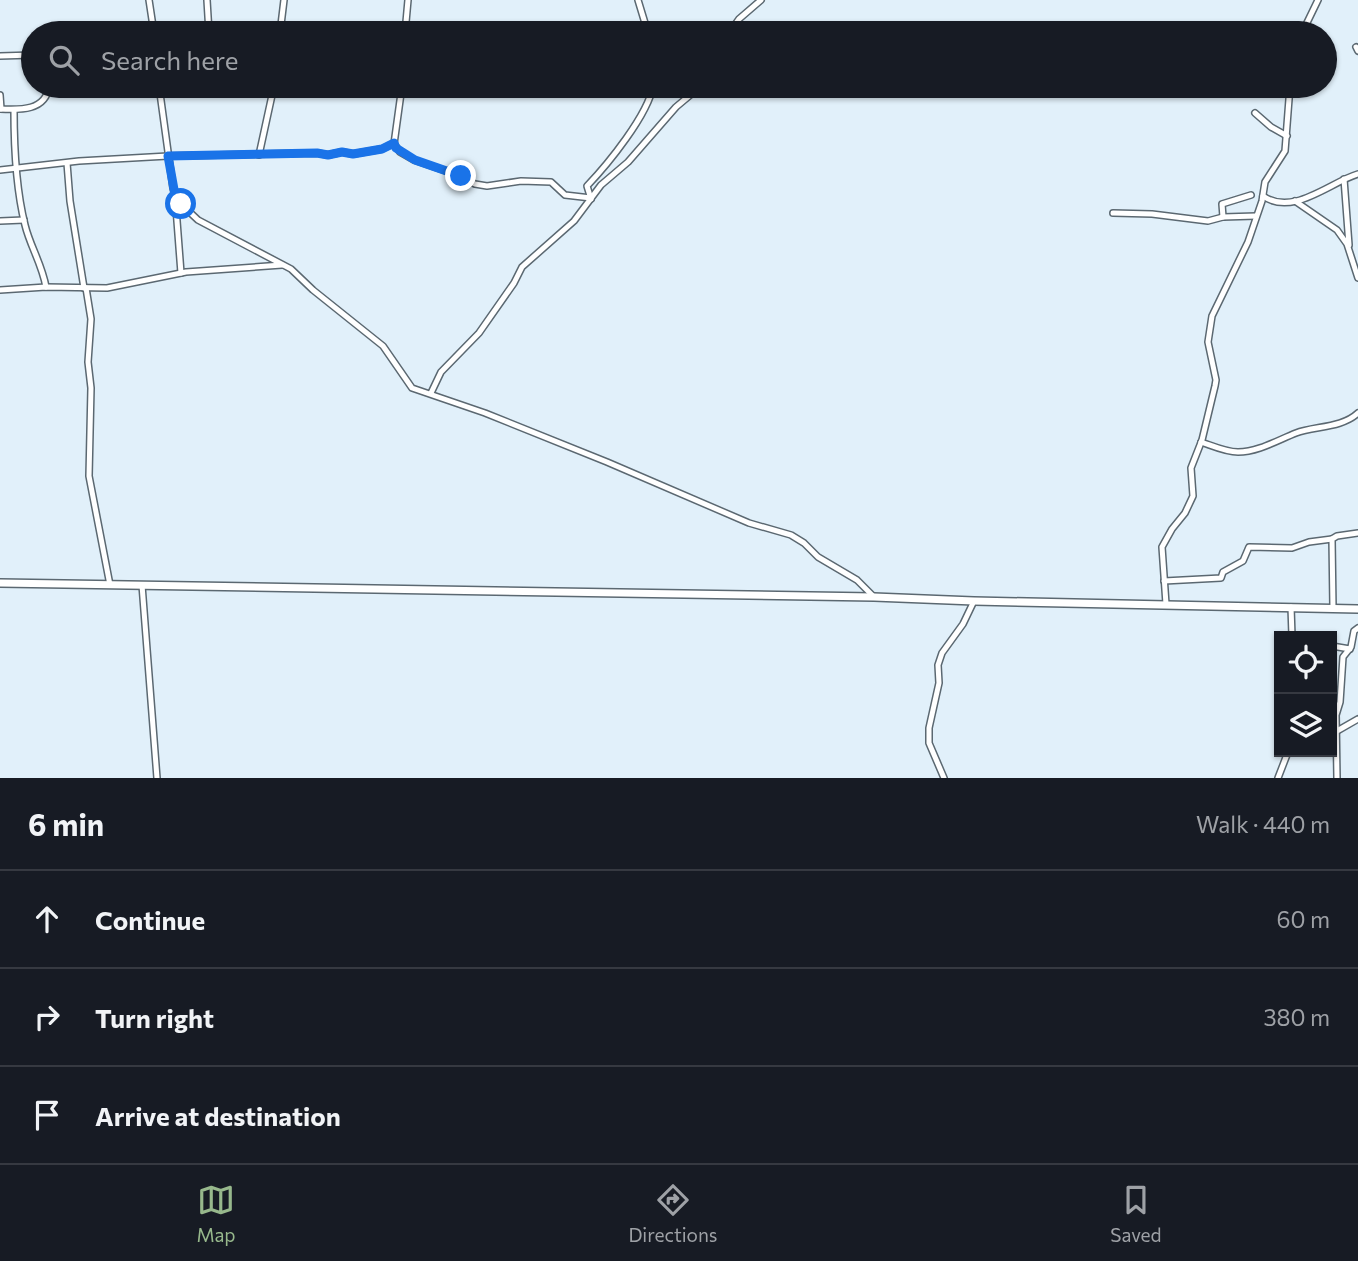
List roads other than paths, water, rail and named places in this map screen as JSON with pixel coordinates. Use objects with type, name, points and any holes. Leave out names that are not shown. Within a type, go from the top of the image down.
[{"type":"main road","points":[[0,583],[1358,608]]},
{"type":"street","points":[[149,0],[152,21]]},
{"type":"street","points":[[206,0],[208,21]]},
{"type":"street","points":[[281,21],[284,0]]},
{"type":"street","points":[[407,21],[408,0]]},
{"type":"street","points":[[638,0],[644,21]]},
{"type":"street","points":[[738,21],[761,0]]},
{"type":"street","points":[[1307,21],[1318,0]]},
{"type":"street","points":[[0,56],[21,55]]},
{"type":"street","points":[[0,95],[0,109],[14,110],[32,107],[41,103],[44,98]]},
{"type":"street","points":[[161,98],[175,195],[181,273]]},
{"type":"street","points":[[259,155],[271,98]]},
{"type":"street","points":[[400,98],[394,143],[396,148],[415,160],[475,184],[487,186],[521,181],[551,182],[565,195],[591,199]]},
{"type":"street","points":[[591,199],[587,186],[622,144],[649,98]]},
{"type":"street","points":[[431,394],[442,372],[479,333],[522,267],[574,221],[601,185],[628,162],[687,98]]},
{"type":"street","points":[[1166,604],[1162,547],[1191,500],[1191,468],[1201,442],[1216,380],[1209,349],[1212,316],[1241,257],[1263,196],[1265,182],[1285,150],[1289,98]]},
{"type":"street","points":[[14,110],[16,169],[24,220],[46,287]]},
{"type":"street","points":[[1255,113],[1287,136]]},
{"type":"street","points":[[0,170],[168,156],[328,155],[342,152],[353,154],[382,149],[394,143]]},
{"type":"street","points":[[67,163],[70,201],[90,319],[89,476],[110,585]]},
{"type":"street","points":[[1263,196],[1270,200],[1295,201],[1358,174]]},
{"type":"street","points":[[1344,179],[1349,252]]},
{"type":"street","points":[[175,195],[198,219],[291,269],[380,344],[412,388],[607,462],[748,523],[791,535],[818,557],[857,580],[874,597]]},
{"type":"street","points":[[1223,217],[1223,204],[1251,195]]},
{"type":"street","points":[[1295,201],[1337,230],[1347,244],[1358,278]]},
{"type":"street","points":[[1113,213],[1152,214],[1208,221],[1223,217],[1256,216]]},
{"type":"street","points":[[0,221],[24,220]]},
{"type":"street","points":[[0,290],[46,287],[107,288],[181,273],[284,265]]},
{"type":"street","points":[[1201,442],[1234,452],[1249,451],[1295,433],[1337,424],[1353,418],[1358,413]]},
{"type":"street","points":[[1164,581],[1221,578],[1223,572],[1243,561],[1249,547],[1292,548],[1358,533]]},
{"type":"street","points":[[1332,539],[1333,608]]},
{"type":"street","points":[[142,585],[157,778]]},
{"type":"street","points":[[944,778],[929,743],[929,728],[939,683],[938,665],[942,653],[974,601]]},
{"type":"street","points":[[1292,607],[1292,631]]},
{"type":"street","points":[[1337,712],[1343,657],[1350,649],[1354,631],[1358,628]]},
{"type":"street","points":[[1337,647],[1350,649]]},
{"type":"street","points":[[1337,731],[1358,719]]},
{"type":"street","points":[[1278,778],[1286,757]]},
{"type":"street","points":[[1337,757],[1337,778]]}]
